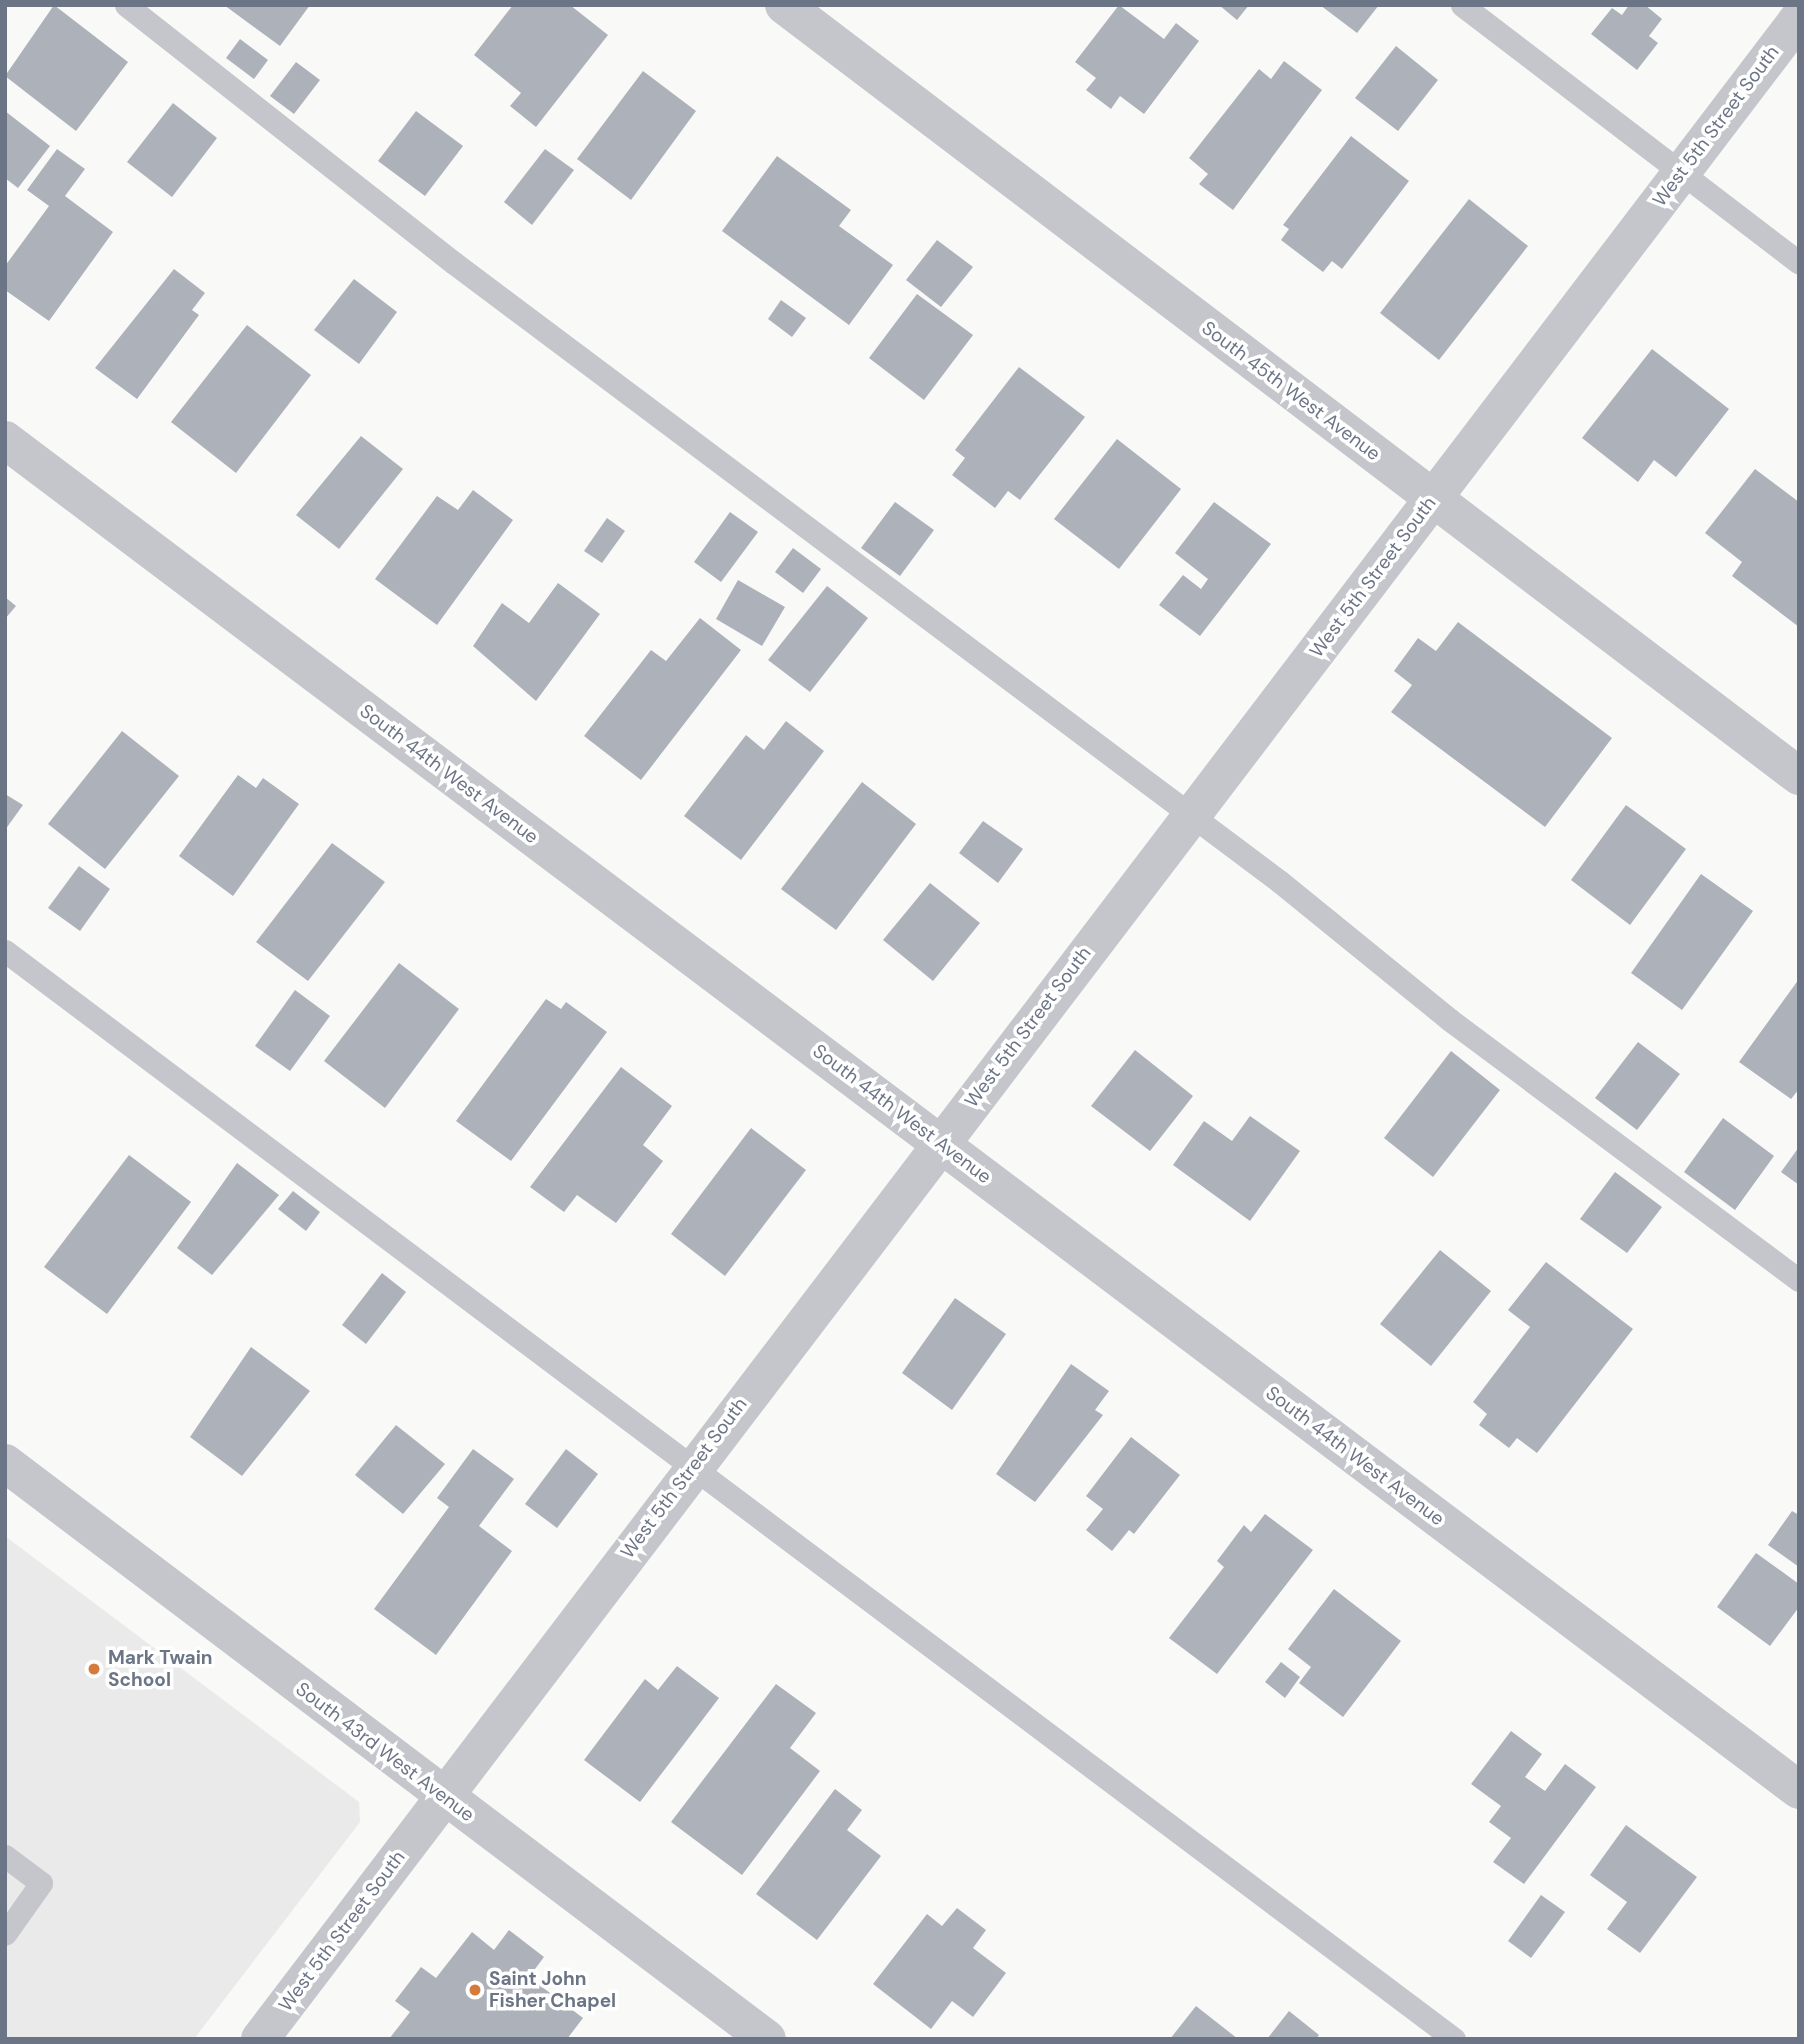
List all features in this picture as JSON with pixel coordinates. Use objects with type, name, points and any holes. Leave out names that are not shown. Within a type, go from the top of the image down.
[{"type":"street","name":"South 45th West Avenue","points":[[784,5],[1799,776]]},
{"type":"street","name":"West 5th Street South","points":[[260,2039],[939,1142],[1799,18]]},
{"type":"street","name":"South 44th West Avenue","points":[[5,440],[1799,1790]]},
{"type":"street","name":"South 43rd West Avenue","points":[[5,1463],[767,2039]]},
{"type":"lane","points":[[126,5],[454,262],[1191,814],[1450,1020],[1799,1280]]},
{"type":"lane","points":[[1462,5],[1799,263]]},
{"type":"lane","points":[[5,951],[1454,2039]]},
{"type":"lane","points":[[5,1856],[41,1883],[5,1934]]},
{"type":"shaded area","name":"Mark Twain School","points":[[5,1536],[359,1802],[360,1822],[194,2039],[5,2039]]},
{"type":"building","points":[[54,5],[128,62],[76,131],[5,76]]},
{"type":"building","points":[[224,5],[310,5],[280,46]]},
{"type":"building","points":[[513,5],[570,5],[608,35],[536,127],[510,106],[521,93],[474,55]]},
{"type":"building","points":[[1119,5],[1164,39],[1176,23],[1199,41],[1144,114],[1120,96],[1111,109],[1086,90],[1096,78],[1075,62]]},
{"type":"building","points":[[1219,5],[1249,5],[1237,20]]},
{"type":"building","points":[[1320,5],[1379,5],[1357,33]]},
{"type":"building","points":[[1629,5],[1645,5],[1662,19],[1649,36],[1658,43],[1637,70],[1591,34],[1612,8],[1622,15]]},
{"type":"building","points":[[240,39],[268,60],[254,79],[226,58]]},
{"type":"building","points":[[1396,46],[1438,80],[1398,131],[1355,98]]},
{"type":"building","points":[[1284,61],[1322,90],[1233,210],[1199,184],[1208,174],[1189,158],[1259,69],[1271,79]]},
{"type":"building","points":[[296,62],[320,80],[294,114],[270,96]]},
{"type":"building","points":[[643,71],[696,111],[631,200],[577,159]]},
{"type":"building","points":[[173,103],[217,138],[172,197],[127,162]]},
{"type":"building","points":[[5,111],[50,146],[18,188],[5,178]]},
{"type":"building","points":[[416,111],[463,146],[425,196],[378,161]]},
{"type":"building","points":[[1351,136],[1409,181],[1342,269],[1332,261],[1323,272],[1281,240],[1289,229],[1283,225]]},
{"type":"building","points":[[57,149],[85,169],[65,196],[113,232],[49,321],[5,290],[5,266],[49,206],[27,190]]},
{"type":"building","points":[[545,149],[574,170],[532,225],[504,202]]},
{"type":"building","points":[[777,156],[851,210],[839,226],[893,265],[849,325],[722,231]]},
{"type":"building","points":[[1469,199],[1528,246],[1439,360],[1380,313]]},
{"type":"building","points":[[937,240],[973,267],[941,307],[906,280]]},
{"type":"building","points":[[174,269],[205,293],[192,310],[199,315],[137,399],[95,368]]},
{"type":"building","points":[[354,279],[397,312],[359,364],[314,330]]},
{"type":"building","points":[[917,294],[973,335],[924,400],[869,358]]},
{"type":"building","points":[[781,300],[806,318],[792,337],[768,319]]},
{"type":"building","points":[[247,325],[311,375],[236,473],[171,422]]},
{"type":"building","points":[[1652,349],[1729,409],[1676,477],[1654,460],[1638,482],[1582,438]]},
{"type":"building","points":[[1019,367],[1085,417],[1020,500],[1008,491],[995,508],[952,475],[965,458],[955,450]]},
{"type":"building","points":[[361,436],[403,469],[339,549],[296,515]]},
{"type":"building","points":[[1117,439],[1181,489],[1119,569],[1054,519]]},
{"type":"building","points":[[1755,469],[1799,502],[1799,627],[1732,576],[1742,562],[1705,533]]},
{"type":"building","points":[[473,490],[513,520],[437,625],[375,579],[437,496],[458,510]]},
{"type":"building","points":[[895,502],[934,530],[900,576],[861,548]]},
{"type":"building","points":[[1214,502],[1271,544],[1200,636],[1159,605],[1183,575],[1201,589],[1208,579],[1175,553]]},
{"type":"building","points":[[730,512],[758,532],[721,582],[694,562]]},
{"type":"building","points":[[607,518],[625,531],[602,563],[584,551]]},
{"type":"building","points":[[793,548],[821,569],[803,593],[775,572]]},
{"type":"building","points":[[738,580],[785,607],[762,646],[716,619]]},
{"type":"building","points":[[558,583],[600,614],[536,701],[473,646],[502,603],[529,623]]},
{"type":"building","points":[[827,586],[868,618],[810,692],[768,660]]},
{"type":"building","points":[[5,597],[16,606],[5,619]]},
{"type":"building","points":[[700,618],[741,650],[641,780],[584,736],[651,650],[666,661]]},
{"type":"building","points":[[1458,622],[1612,738],[1545,827],[1391,712],[1412,685],[1394,671],[1418,638],[1436,651]]},
{"type":"building","points":[[786,721],[824,751],[741,860],[684,816],[746,735],[764,750]]},
{"type":"building","points":[[122,731],[179,776],[105,869],[48,824]]},
{"type":"building","points":[[238,775],[256,788],[263,778],[299,804],[233,896],[179,856]]},
{"type":"building","points":[[862,782],[916,824],[836,930],[781,889]]},
{"type":"building","points":[[5,794],[23,805],[5,830]]},
{"type":"building","points":[[1626,805],[1686,849],[1630,925],[1571,880]]},
{"type":"building","points":[[983,821],[1023,849],[998,883],[959,853]]},
{"type":"building","points":[[332,843],[385,882],[308,981],[256,942]]},
{"type":"building","points":[[79,866],[110,889],[80,931],[48,908]]},
{"type":"building","points":[[1701,874],[1753,911],[1682,1010],[1631,973]]},
{"type":"building","points":[[930,883],[980,923],[933,981],[883,940]]},
{"type":"building","points":[[399,963],[459,1009],[385,1108],[324,1061]]},
{"type":"building","points":[[1799,979],[1799,1089],[1791,1099],[1739,1062]]},
{"type":"building","points":[[295,990],[330,1016],[290,1071],[255,1046]]},
{"type":"building","points":[[546,999],[561,1009],[566,1002],[607,1032],[511,1161],[456,1121]]},
{"type":"building","points":[[1638,1042],[1680,1074],[1637,1130],[1595,1098]]},
{"type":"building","points":[[1135,1050],[1193,1096],[1150,1151],[1091,1106]]},
{"type":"building","points":[[1451,1051],[1500,1090],[1433,1177],[1384,1138]]},
{"type":"building","points":[[621,1067],[672,1106],[643,1145],[663,1161],[616,1223],[577,1195],[564,1212],[530,1187]]},
{"type":"building","points":[[1250,1116],[1300,1151],[1250,1221],[1173,1165],[1204,1121],[1232,1141]]},
{"type":"building","points":[[1723,1118],[1774,1156],[1735,1210],[1684,1172]]},
{"type":"building","points":[[751,1128],[806,1170],[725,1276],[671,1234]]},
{"type":"building","points":[[1799,1147],[1799,1185],[1781,1172]]},
{"type":"building","points":[[129,1155],[191,1202],[107,1314],[44,1267]]},
{"type":"building","points":[[237,1163],[279,1195],[212,1275],[177,1248]]},
{"type":"building","points":[[1615,1172],[1662,1207],[1627,1253],[1580,1219]]},
{"type":"building","points":[[293,1191],[320,1212],[306,1231],[278,1209]]},
{"type":"building","points":[[1440,1250],[1491,1291],[1431,1366],[1380,1324]]},
{"type":"building","points":[[1546,1262],[1633,1329],[1537,1453],[1517,1438],[1509,1448],[1479,1425],[1487,1414],[1473,1402],[1530,1327],[1508,1310]]},
{"type":"building","points":[[382,1273],[406,1292],[366,1344],[342,1325]]},
{"type":"building","points":[[955,1298],[1006,1334],[952,1410],[902,1373]]},
{"type":"building","points":[[251,1347],[310,1391],[242,1476],[190,1437]]},
{"type":"building","points":[[1071,1364],[1109,1391],[1095,1410],[1103,1415],[1035,1502],[996,1474]]},
{"type":"building","points":[[396,1425],[445,1464],[403,1514],[355,1475]]},
{"type":"building","points":[[1131,1437],[1180,1475],[1134,1534],[1129,1530],[1112,1551],[1086,1530],[1103,1509],[1086,1496]]},
{"type":"building","points":[[473,1449],[514,1479],[479,1526],[512,1551],[436,1655],[374,1609],[449,1507],[437,1498]]},
{"type":"building","points":[[566,1449],[598,1474],[557,1528],[525,1504]]},
{"type":"building","points":[[1792,1511],[1799,1515],[1799,1567],[1768,1545]]},
{"type":"building","points":[[1265,1514],[1313,1550],[1217,1674],[1169,1638],[1224,1567],[1217,1561],[1244,1525],[1251,1532]]},
{"type":"building","points":[[1756,1553],[1799,1584],[1799,1607],[1770,1646],[1717,1607]]},
{"type":"building","points":[[1334,1589],[1401,1641],[1343,1717],[1299,1683],[1311,1667],[1288,1649]]},
{"type":"building","points":[[1281,1662],[1300,1677],[1285,1698],[1265,1682]]},
{"type":"building","points":[[677,1666],[719,1698],[640,1802],[584,1760],[645,1679],[658,1690]]},
{"type":"building","points":[[776,1684],[816,1713],[790,1748],[820,1771],[742,1875],[671,1822]]},
{"type":"building","points":[[1511,1731],[1542,1754],[1525,1777],[1545,1791],[1565,1764],[1596,1787],[1524,1884],[1493,1862],[1511,1838],[1489,1822],[1501,1806],[1471,1784]]},
{"type":"building","points":[[835,1789],[862,1810],[847,1830],[881,1856],[817,1940],[756,1894]]},
{"type":"building","points":[[1626,1825],[1697,1877],[1640,1953],[1607,1929],[1627,1902],[1590,1875]]},
{"type":"building","points":[[1541,1895],[1565,1912],[1531,1958],[1508,1941]]},
{"type":"building","points":[[957,1908],[986,1930],[973,1948],[1006,1973],[973,2017],[952,2001],[931,2029],[873,1984],[927,1914],[942,1926]]},
{"type":"building","name":"Saint John Fisher Chapel","points":[[509,1930],[544,1957],[529,1977],[583,2018],[567,2039],[389,2039],[410,2012],[395,2001],[421,1967],[436,1978],[472,1932],[494,1950]]},
{"type":"building","points":[[1196,2006],[1238,2039],[1170,2039]]},
{"type":"building","points":[[1289,2011],[1319,2035],[1316,2039],[1267,2039]]},
{"type":"place","name":"Mark Twain School","points":[[94,1669]]},
{"type":"place","name":"Saint John Fisher Chapel","points":[[475,1990]]}]
